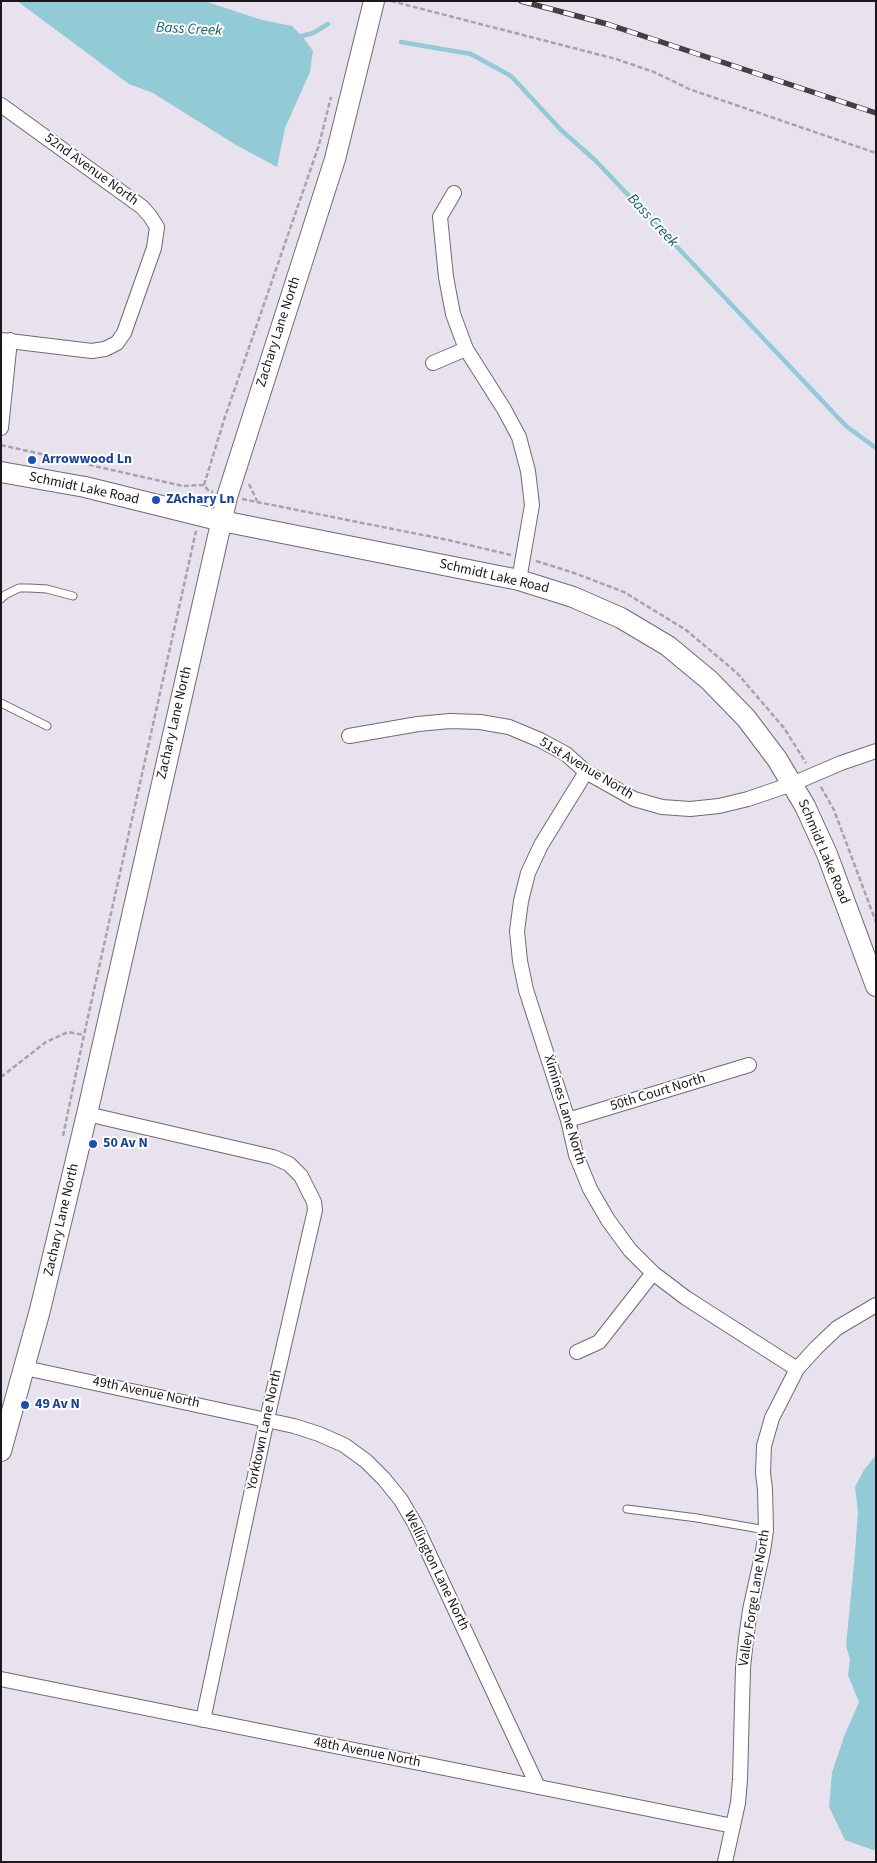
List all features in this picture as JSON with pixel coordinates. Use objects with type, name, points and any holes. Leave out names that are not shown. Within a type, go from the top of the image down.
[{"type":"street","name":"Zachary Lane North","points":[[1,1451],[25,1368],[87,1114],[227,497],[335,159],[374,1]]},
{"type":"street","name":"52nd Avenue North","points":[[1,106],[142,207],[157,227],[154,248],[124,333],[117,343],[105,349],[92,352],[6,340]]},
{"type":"street","points":[[454,193],[440,217],[446,277],[453,314],[466,349],[504,409],[519,437],[528,471],[532,505],[519,580]]},
{"type":"street","points":[[1,428],[6,340]]},
{"type":"street","points":[[433,363],[466,349]]},
{"type":"street","name":"Schmidt Lake Road","points":[[1,472],[85,487],[200,516],[519,580],[573,597],[621,618],[668,646],[709,680],[746,718],[777,758],[805,806],[826,854],[876,986]]},
{"type":"street","name":"51st Avenue North","points":[[349,736],[418,724],[450,721],[480,722],[509,727],[540,740],[566,754],[586,772],[634,799],[662,807],[690,809],[719,806],[792,784],[876,750]]},
{"type":"street","name":"Ximines Lane North","points":[[586,772],[541,845],[528,873],[521,901],[517,932],[526,990],[568,1120],[576,1154],[590,1189],[608,1220],[630,1250],[653,1273],[686,1298],[797,1369]]},
{"type":"street","name":"50th Court North","points":[[568,1120],[749,1065]]},
{"type":"street","name":"Yorktown Lane North","points":[[87,1114],[273,1157],[289,1164],[301,1176],[314,1202],[315,1210],[267,1419],[203,1720]]},
{"type":"street","points":[[577,1352],[599,1342],[653,1273]]},
{"type":"street","name":"Valley Forge Lane North","points":[[724,1862],[733,1826],[740,1780],[746,1639],[766,1530],[766,1489],[763,1473],[764,1446],[772,1418],[797,1369],[837,1328],[876,1305]]},
{"type":"street","name":"49th Avenue North","points":[[25,1368],[267,1419]]},
{"type":"street","name":"Wellington Lane North","points":[[267,1419],[319,1434],[344,1445],[366,1461],[401,1500],[415,1524],[538,1788]]},
{"type":"street","name":"48th Avenue North","points":[[1,1678],[733,1826]]},
{"type":"lane","points":[[1,599],[19,588],[47,589],[73,596]]},
{"type":"lane","points":[[1,703],[47,726]]},
{"type":"lane","points":[[627,1509],[697,1518],[766,1530]]},
{"type":"path","points":[[391,1],[616,59],[654,72],[690,89],[764,116],[876,153]]},
{"type":"path","points":[[204,485],[225,417],[316,154],[333,90]]},
{"type":"path","points":[[1,445],[183,486],[204,485]]},
{"type":"path","points":[[204,485],[208,490],[227,497],[438,538],[524,557],[624,592],[686,630],[737,673],[784,728],[834,810],[876,922]]},
{"type":"path","points":[[62,1141],[200,516]]},
{"type":"path","points":[[1,1077],[46,1042],[68,1032],[84,1035]]},
{"type":"water","points":[[17,1],[204,1],[262,20],[292,26],[313,51],[310,72],[285,128],[277,167],[236,145],[153,93],[129,84]]},
{"type":"water","points":[[876,1455],[876,1851],[845,1840],[829,1807],[832,1772],[845,1734],[859,1702],[848,1675],[850,1659],[846,1646],[858,1512],[855,1487],[864,1470]]},
{"type":"waterway","name":"Bass Creek","points":[[302,36],[313,33],[328,24]]},
{"type":"waterway","name":"Bass Creek","points":[[401,42],[471,54],[511,76],[561,130],[596,161],[846,426],[876,448]]},
{"type":"railway","points":[[521,1],[607,24],[876,113]]},
{"type":"place","name":"Arrowwood Ln","points":[[32,460]]},
{"type":"place","name":"ZAchary Ln","points":[[156,500]]},
{"type":"place","name":"50 Av N","points":[[93,1144]]},
{"type":"place","name":"49 Av N","points":[[25,1405]]}]
